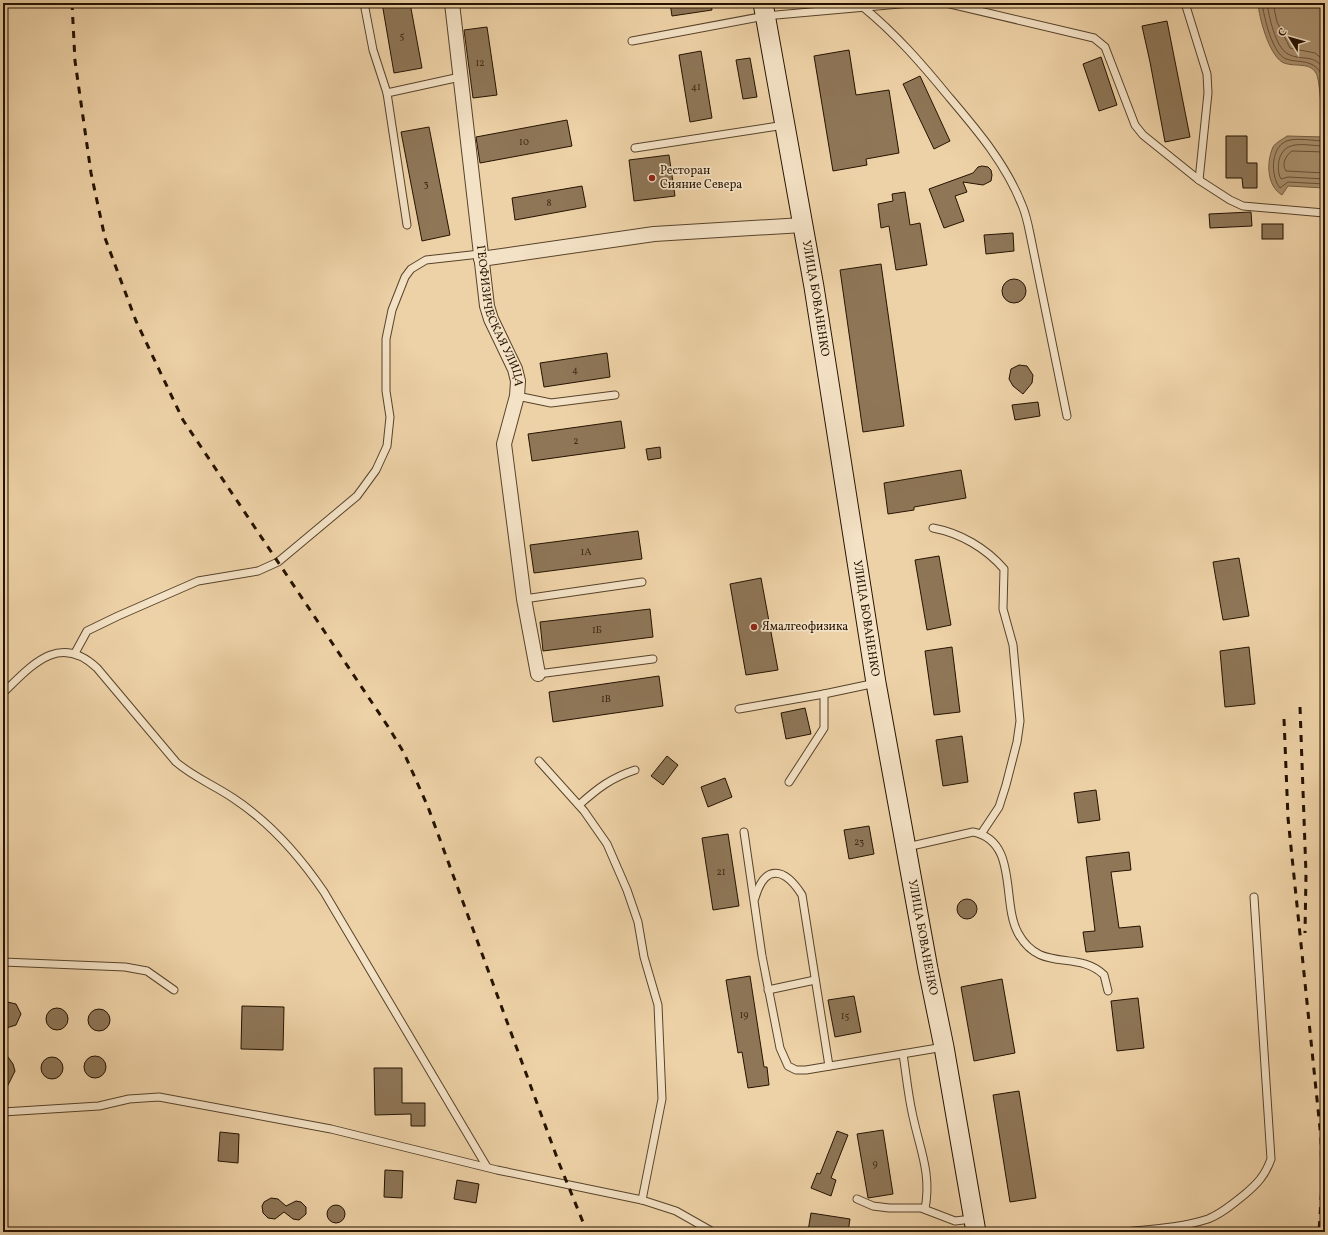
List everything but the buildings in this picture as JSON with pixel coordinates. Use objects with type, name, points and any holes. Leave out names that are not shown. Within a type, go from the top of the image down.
[{"type":"street","name":"ГЕОФИЗИЧЕСКАЯ УЛИЦА","points":[[452,3],[481,257],[491,319],[515,368],[518,381],[517,396],[504,444],[524,599],[538,674]]},
{"type":"street","name":"УЛИЦА БОВАНЕНКО","points":[[764,9],[814,287],[876,683],[944,1047],[975,1225]]},
{"type":"street","points":[[481,257],[654,234],[803,225]]},
{"type":"lane","points":[[364,3],[373,50],[387,94],[407,225]]},
{"type":"lane","points":[[632,41],[764,9],[863,7],[911,3]]},
{"type":"lane","points":[[946,3],[1094,38],[1105,47],[1135,125],[1143,135],[1199,180],[1230,200],[1243,206],[1324,213]]},
{"type":"lane","points":[[1185,3],[1207,74],[1208,93],[1199,180]]},
{"type":"lane","points":[[863,7],[912,52],[965,115],[998,158],[1023,206],[1067,416]]},
{"type":"lane","points":[[387,94],[460,77]]},
{"type":"lane","points":[[635,148],[785,125]]},
{"type":"lane","points":[[75,653],[87,631],[118,616],[198,581],[258,571],[286,558],[357,496],[376,470],[387,446],[390,417],[386,392],[386,339],[392,310],[405,278],[411,268],[426,260],[481,257]]},
{"type":"lane","points":[[517,396],[550,404],[615,395]]},
{"type":"lane","points":[[933,528],[961,535],[997,561],[1004,569],[1003,609],[1013,645],[1020,721],[1017,742],[999,807],[981,834]]},
{"type":"lane","points":[[524,599],[642,582]]},
{"type":"lane","points":[[3,693],[35,662],[49,655],[62,652],[75,653],[88,660],[97,668],[176,762],[186,771],[250,809],[266,822],[293,850],[324,892],[488,1167]]},
{"type":"lane","points":[[538,674],[653,659]]},
{"type":"lane","points":[[739,709],[876,683]]},
{"type":"lane","points":[[789,782],[824,728],[824,694]]},
{"type":"lane","points":[[540,761],[578,805],[607,844],[627,890],[638,922],[644,957],[658,1005],[662,1099],[642,1200]]},
{"type":"lane","points":[[578,805],[599,787],[615,776],[635,770]]},
{"type":"lane","points":[[744,832],[768,990],[780,1048],[788,1066],[796,1070],[806,1070],[944,1047]]},
{"type":"lane","points":[[906,847],[973,832],[981,834],[991,840],[1003,858],[1012,921],[1018,934],[1028,946],[1039,955],[1050,959],[1090,965],[1104,975],[1108,991]]},
{"type":"lane","points":[[754,901],[757,889],[769,875],[777,873],[785,875],[794,882],[802,895],[829,1066]]},
{"type":"lane","points":[[1122,1232],[1162,1228],[1208,1218],[1239,1200],[1258,1184],[1266,1173],[1270,1159],[1254,897]]},
{"type":"lane","points":[[3,962],[125,967],[147,971],[174,990]]},
{"type":"lane","points":[[768,990],[815,980]]},
{"type":"lane","points":[[903,1054],[911,1111],[925,1162],[928,1182],[925,1209]]},
{"type":"lane","points":[[3,1112],[92,1107],[129,1099],[159,1097],[331,1129],[488,1167],[642,1200],[676,1211],[713,1232]]},
{"type":"lane","points":[[857,1199],[873,1206],[925,1209],[955,1221],[975,1225]]},
{"type":"water","points":[[1258,3],[1325,3],[1325,119],[1322,119],[1316,73],[1309,67],[1286,64],[1277,58],[1269,44],[1260,17]]},
{"type":"water","points":[[1287,136],[1325,137],[1325,188],[1288,186],[1282,195],[1273,186],[1269,174],[1269,160],[1273,147]]},
{"type":"railway","points":[[72,3],[75,61],[91,173],[105,238],[136,321],[183,420],[389,728],[404,753],[428,807],[559,1163],[587,1232]]},
{"type":"railway","points":[[1300,707],[1306,874],[1305,933]]},
{"type":"railway","points":[[1284,719],[1288,818],[1321,1138],[1322,1184],[1319,1232]]},
{"type":"place","name":"Ресторан Сияние Севера","points":[[652,178]]},
{"type":"place","name":"Ямалгеофизика","points":[[754,627]]}]
